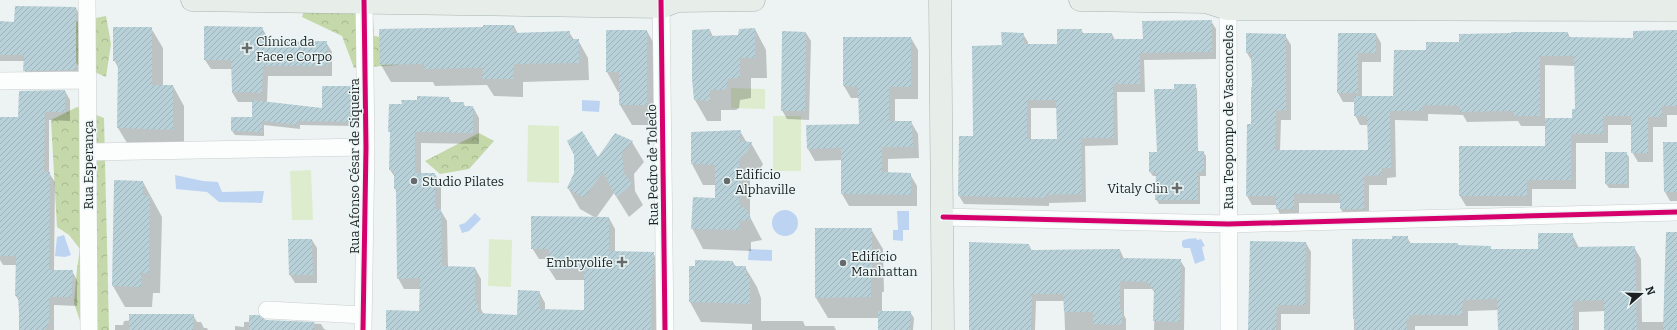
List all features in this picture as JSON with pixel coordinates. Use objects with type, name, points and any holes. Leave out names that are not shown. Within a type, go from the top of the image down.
[{"type":"main road","points":[[192,0],[669,2],[754,0]]},
{"type":"main road","points":[[940,0],[943,330]]},
{"type":"main road","points":[[1080,0],[1218,3],[1571,5],[1677,10]]},
{"type":"street","name":"Rua Esperança","points":[[87,0],[89,330]]},
{"type":"street","name":"Rua Afonso César de Siqueira","points":[[363,322],[366,147],[364,1]]},
{"type":"street","name":"Rua Pedro de Toledo","points":[[665,330],[669,2]]},
{"type":"street","name":"Rua Teopompo de Vasconcelos","points":[[1218,3],[1228,224],[1229,330]]},
{"type":"street","points":[[0,81],[88,80]]},
{"type":"street","points":[[88,152],[366,147]]},
{"type":"street","points":[[943,217],[1228,224],[1677,212]]},
{"type":"street","points":[[267,310],[363,322]]},
{"type":"green space","points":[[308,0],[373,18],[374,36],[395,39],[398,65],[354,68],[342,36],[302,17]]},
{"type":"green space","points":[[106,16],[111,44],[106,77],[78,65],[72,57],[58,25]]},
{"type":"green space","points":[[731,88],[765,89],[765,109],[731,108]]},
{"type":"green space","points":[[77,107],[104,118],[109,330],[83,330],[74,303],[80,249],[69,235],[57,227],[51,120]]},
{"type":"green space","points":[[773,116],[801,116],[801,171],[773,171]]},
{"type":"green space","points":[[528,125],[559,126],[559,183],[527,182]]},
{"type":"green space","points":[[479,133],[494,141],[469,169],[440,174],[425,161]]},
{"type":"green space","points":[[311,170],[313,220],[292,220],[290,171]]},
{"type":"green space","points":[[489,239],[512,240],[511,287],[488,286]]},
{"type":"water","points":[[582,100],[600,101],[599,112],[582,111]]},
{"type":"water","points":[[175,175],[203,181],[218,182],[222,192],[264,191],[262,203],[219,202],[207,192],[176,189]]},
{"type":"water","points":[[785,210],[795,213],[798,223],[795,233],[785,236],[775,233],[772,223],[775,213]]},
{"type":"water","points":[[897,211],[909,211],[909,230],[903,230],[903,241],[893,240],[893,230],[898,230]]},
{"type":"water","points":[[475,213],[481,219],[469,231],[462,233],[459,225],[465,223]]},
{"type":"water","points":[[64,235],[71,255],[65,257],[55,256],[57,237]]},
{"type":"water","points":[[1196,238],[1197,240],[1201,239],[1205,246],[1202,247],[1205,260],[1195,264],[1190,248],[1184,248],[1182,246],[1182,241]]},
{"type":"water","points":[[749,249],[772,250],[772,261],[748,260]]},
{"type":"building","points":[[15,6],[76,7],[76,70],[23,71],[24,55],[0,55],[0,21],[14,22]]},
{"type":"building","points":[[1212,20],[1212,52],[1140,53],[1140,84],[1113,84],[1114,138],[1081,138],[1082,194],[1045,195],[1045,198],[958,196],[959,136],[973,136],[972,46],[1002,45],[1001,32],[1024,33],[1024,44],[1057,44],[1057,29],[1082,29],[1082,33],[1112,33],[1112,39],[1143,39],[1142,21]],"holes":[[[1027,100],[1056,100],[1057,139],[1027,139]]]},
{"type":"building","points":[[483,25],[514,25],[514,33],[570,31],[570,39],[579,39],[579,63],[514,64],[513,79],[482,79],[483,68],[424,69],[424,64],[380,65],[379,29],[483,27]]},
{"type":"building","points":[[204,26],[263,27],[263,42],[327,41],[327,66],[263,66],[262,93],[232,92],[231,60],[204,60]]},
{"type":"building","points":[[113,27],[152,27],[152,85],[173,85],[173,130],[117,128],[118,61],[113,61]]},
{"type":"building","points":[[755,28],[755,58],[740,58],[740,78],[728,79],[727,87],[724,90],[710,90],[710,101],[694,100],[692,79],[692,30],[710,29],[709,36],[738,35],[739,29]]},
{"type":"building","points":[[606,30],[647,30],[647,105],[619,105],[619,72],[606,72]]},
{"type":"building","points":[[1677,30],[1677,106],[1662,106],[1662,117],[1648,117],[1648,153],[1631,153],[1631,116],[1603,116],[1603,134],[1571,134],[1571,180],[1527,180],[1527,196],[1459,196],[1459,146],[1545,146],[1545,118],[1572,118],[1572,109],[1575,109],[1574,56],[1540,56],[1540,116],[1514,116],[1514,111],[1460,112],[1460,106],[1423,105],[1422,111],[1390,111],[1391,168],[1382,168],[1382,175],[1364,176],[1364,209],[1340,209],[1340,194],[1294,194],[1294,209],[1276,209],[1276,196],[1246,196],[1247,124],[1251,124],[1252,87],[1251,53],[1246,53],[1246,33],[1286,34],[1286,110],[1276,111],[1275,150],[1368,150],[1367,116],[1354,116],[1354,96],[1393,96],[1394,50],[1426,50],[1426,42],[1459,42],[1459,34],[1568,32],[1568,37],[1633,38],[1633,31]]},
{"type":"building","points":[[782,31],[806,32],[805,111],[781,111]]},
{"type":"building","points":[[1338,33],[1376,33],[1376,53],[1358,53],[1358,93],[1337,93]]},
{"type":"building","points":[[843,37],[911,37],[911,87],[889,87],[889,121],[912,121],[913,147],[882,147],[882,172],[911,173],[911,195],[841,194],[841,148],[807,149],[806,125],[859,124],[858,87],[843,86]]},
{"type":"building","points":[[1174,84],[1196,84],[1197,151],[1204,151],[1204,172],[1198,172],[1198,200],[1155,200],[1156,172],[1149,172],[1149,152],[1157,152],[1154,89],[1174,89]]},
{"type":"building","points":[[322,86],[351,86],[350,122],[298,121],[298,125],[262,121],[262,132],[231,131],[231,117],[252,117],[252,100],[322,108]]},
{"type":"building","points":[[65,90],[65,112],[45,112],[44,172],[50,172],[49,270],[73,270],[72,297],[49,297],[49,321],[45,330],[20,330],[18,296],[15,296],[16,256],[0,256],[0,117],[18,117],[19,91]]},
{"type":"building","points":[[417,96],[449,97],[449,102],[464,102],[464,106],[473,106],[473,133],[415,132],[415,173],[435,173],[435,209],[441,209],[442,266],[475,267],[475,302],[478,302],[478,313],[517,315],[518,290],[540,291],[539,309],[584,310],[584,269],[548,269],[549,249],[531,249],[531,216],[609,217],[609,251],[654,252],[651,330],[386,330],[386,310],[419,311],[420,278],[397,279],[396,189],[394,189],[394,170],[389,170],[390,132],[388,132],[389,104],[402,104],[401,100],[417,100]]},
{"type":"building","name":"Edificio Alphaville","points":[[741,130],[740,141],[752,142],[747,152],[739,159],[739,204],[747,210],[751,219],[740,221],[739,230],[691,229],[693,197],[715,198],[715,165],[691,164],[691,132]]},
{"type":"building","points":[[582,131],[598,157],[615,133],[633,141],[622,153],[624,173],[632,184],[617,197],[603,172],[584,198],[567,188],[574,173],[574,155],[567,141]]},
{"type":"building","points":[[1663,142],[1677,142],[1677,192],[1664,192]]},
{"type":"building","points":[[1605,152],[1627,152],[1627,184],[1605,184]]},
{"type":"building","points":[[114,180],[143,181],[143,195],[150,196],[149,273],[141,273],[141,287],[112,286]]},
{"type":"building","name":"Edifício Manhattan","points":[[815,228],[872,228],[871,297],[815,298]]},
{"type":"building","points":[[1666,232],[1677,232],[1677,330],[1663,330]]},
{"type":"building","points":[[1538,233],[1573,233],[1573,247],[1635,246],[1637,330],[1604,330],[1604,300],[1573,301],[1573,330],[1498,330],[1497,299],[1463,300],[1462,315],[1409,315],[1409,319],[1406,319],[1407,330],[1355,330],[1355,319],[1353,319],[1352,239],[1392,239],[1392,236],[1408,236],[1408,243],[1458,243],[1458,245],[1491,246],[1491,249],[1538,249]]},
{"type":"building","points":[[288,239],[312,239],[313,275],[289,275]]},
{"type":"building","points":[[1250,241],[1306,242],[1305,305],[1277,305],[1276,330],[1248,330]]},
{"type":"building","points":[[969,242],[1029,244],[1029,250],[1120,249],[1120,258],[1181,259],[1180,322],[1153,321],[1154,290],[1147,282],[1120,281],[1120,310],[1122,310],[1122,325],[1093,324],[1093,312],[1064,312],[1063,294],[1032,294],[1031,330],[969,330]]},
{"type":"building","points":[[695,260],[733,261],[733,266],[746,266],[746,276],[750,276],[750,304],[689,302],[689,266],[695,266]]},
{"type":"building","points":[[878,311],[911,311],[910,330],[878,330]]},
{"type":"building","points":[[129,314],[194,314],[193,330],[129,330]]},
{"type":"building","points":[[249,315],[259,315],[266,320],[314,322],[314,330],[249,330]]},
{"type":"cycle path","points":[[363,330],[366,147],[364,0]]},
{"type":"cycle path","points":[[661,0],[665,330]]},
{"type":"cycle path","points":[[943,217],[1228,224],[1677,212]]},
{"type":"place","name":"Clínica da Face e Corpo","points":[[247,48]]},
{"type":"place","name":"Studio Pilates","points":[[414,181]]},
{"type":"place","name":"Edificio Alphaville","points":[[727,181]]},
{"type":"place","name":"Vitaly Clin","points":[[1177,188]]},
{"type":"place","name":"Embryolife","points":[[622,262]]},
{"type":"place","name":"Edifício Manhattan","points":[[843,263]]}]
